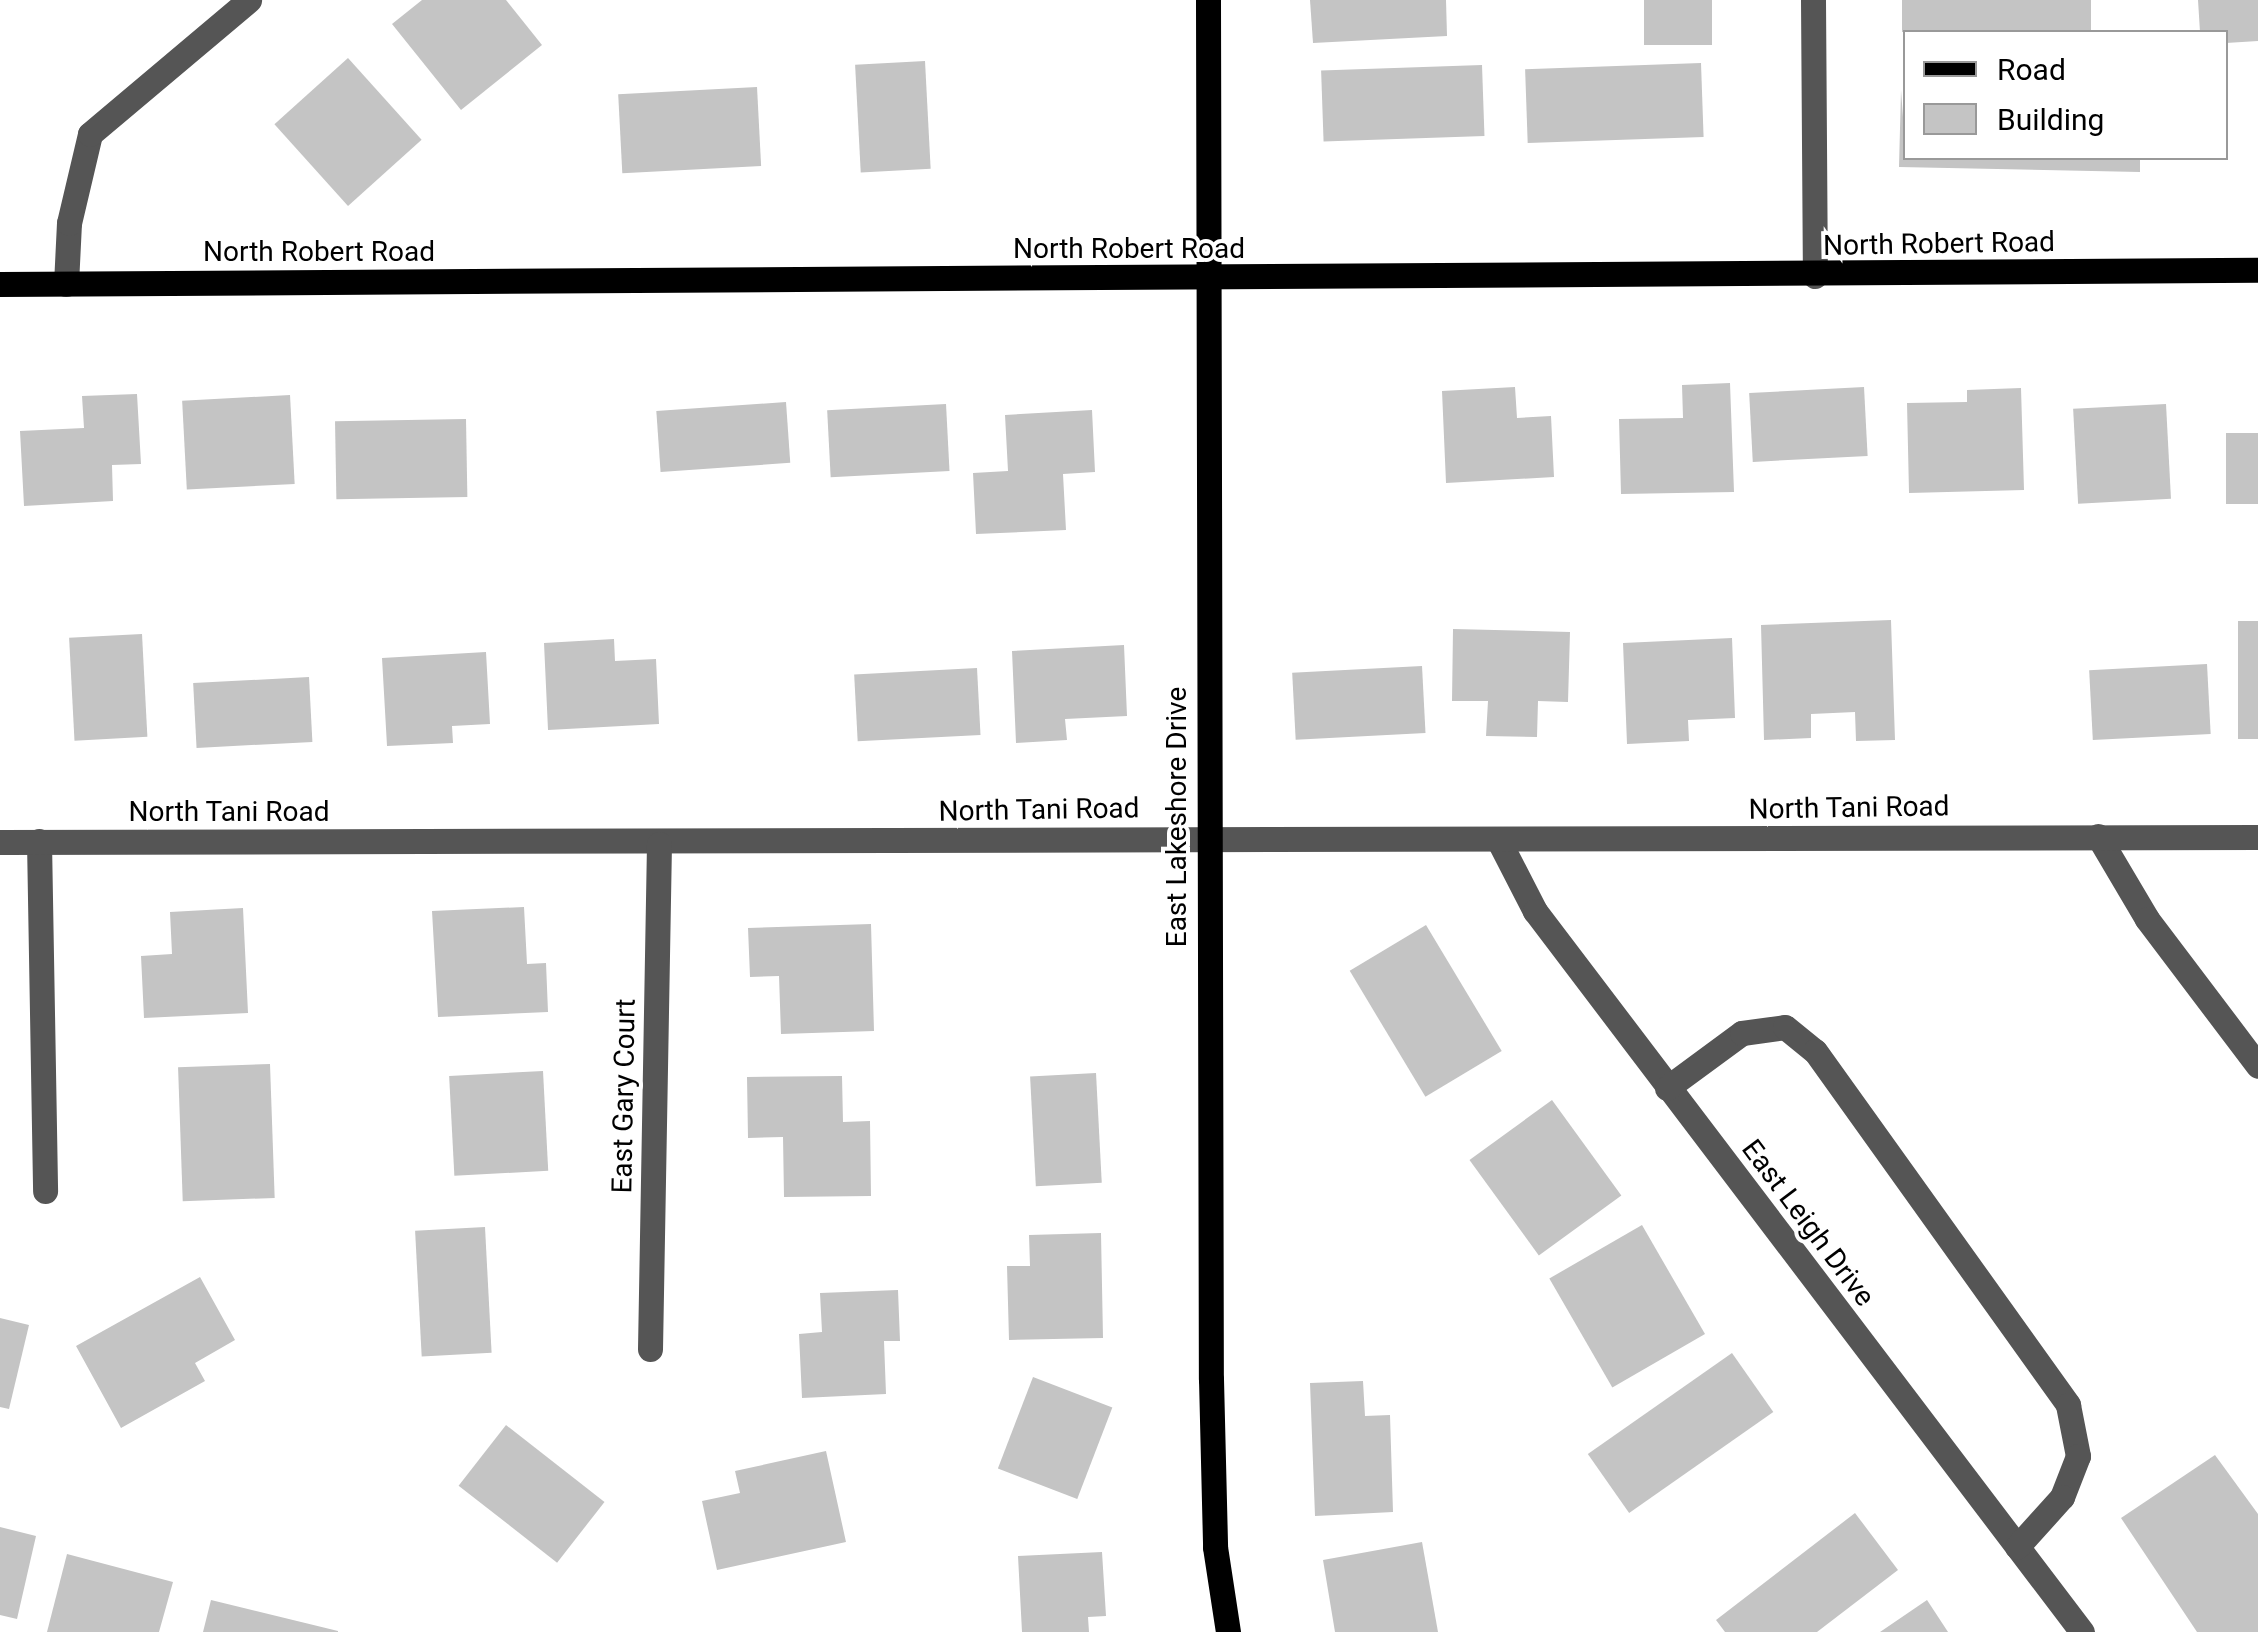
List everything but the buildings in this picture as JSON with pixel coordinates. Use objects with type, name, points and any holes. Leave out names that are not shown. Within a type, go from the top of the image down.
[{"type":"main road","name":"East Lakeshore Drive","points":[[1208,0],[1206,838],[1215,1547],[1228,1632]]},
{"type":"main road","name":"North Robert Road","points":[[0,284],[1815,276],[2258,270]]},
{"type":"street","points":[[66,284],[69,223],[90,134],[249,0]]},
{"type":"street","points":[[1813,0],[1815,276]]},
{"type":"street","points":[[2098,836],[2148,919],[2258,1066]]},
{"type":"street","name":"North Tani Road","points":[[0,842],[659,844],[1206,838],[1498,842],[2258,837]]},
{"type":"street","points":[[39,842],[45,1191]]},
{"type":"street","name":"East Leigh Drive","points":[[1498,842],[1536,911],[2082,1632]]},
{"type":"street","name":"East Gary Court","points":[[650,1349],[659,844]]},
{"type":"street","points":[[1668,1088],[1742,1033],[1785,1027],[1815,1051],[2068,1405],[2078,1456],[2062,1497],[2017,1547]]}]
